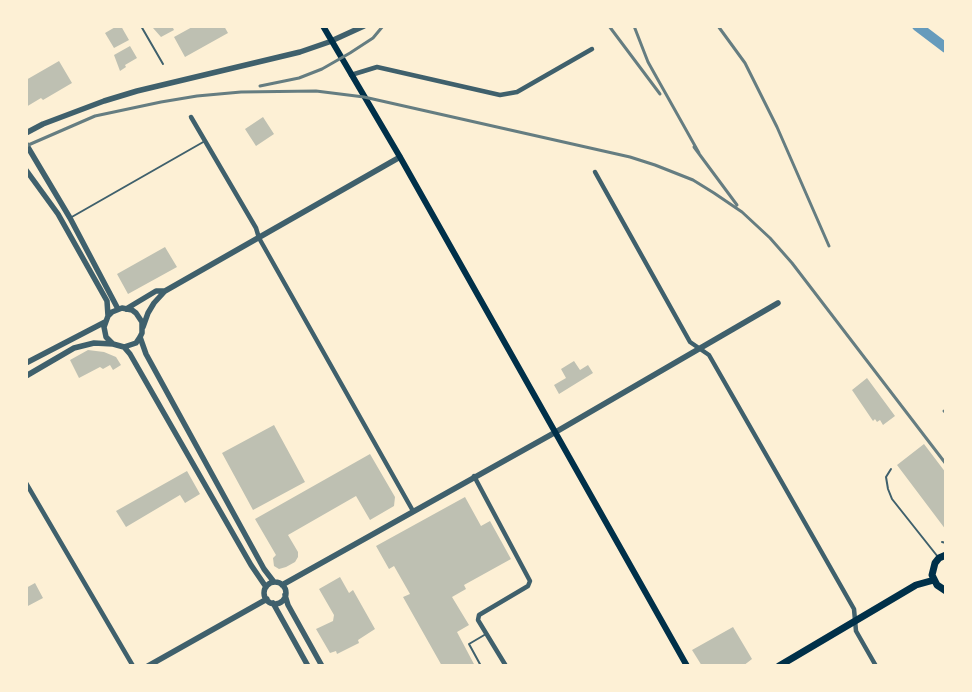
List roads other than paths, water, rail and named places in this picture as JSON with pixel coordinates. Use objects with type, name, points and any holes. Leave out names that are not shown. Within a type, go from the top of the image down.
[{"type":"main road","points":[[323,26],[400,158],[687,666]]},
{"type":"main road","points":[[942,557],[933,569],[934,580],[941,590],[946,591]]},
{"type":"main road","points":[[779,666],[916,586],[934,580]]},
{"type":"street","points":[[26,133],[43,124],[104,101],[137,91],[300,52],[329,42],[364,26]]},
{"type":"street","points":[[351,75],[377,67],[500,95],[517,92],[592,49]]},
{"type":"street","points":[[191,117],[256,228],[259,238],[413,511]]},
{"type":"street","points":[[26,144],[70,218],[118,309]]},
{"type":"street","points":[[26,376],[74,348],[94,343],[130,346],[140,338],[148,313],[164,291],[400,158]]},
{"type":"street","points":[[26,170],[58,214],[106,301],[104,327],[106,337],[113,344]]},
{"type":"street","points":[[595,172],[690,342],[709,355],[854,609],[856,631],[876,666]]},
{"type":"street","points":[[126,309],[156,291],[164,291]]},
{"type":"street","points":[[282,585],[554,433],[778,303]]},
{"type":"street","points":[[26,363],[106,319],[118,309],[126,309],[136,313],[143,327]]},
{"type":"street","points":[[140,338],[151,362],[264,569],[274,582],[285,588],[288,606],[322,666]]},
{"type":"street","points":[[124,347],[130,354],[251,565],[266,587]]},
{"type":"street","points":[[474,476],[530,581],[528,586],[479,615],[478,620],[506,666]]},
{"type":"street","points":[[26,483],[133,666]]},
{"type":"street","points":[[274,582],[266,587],[264,593],[267,599],[273,603],[308,666]]},
{"type":"street","points":[[273,603],[281,602],[285,595]]},
{"type":"street","points":[[148,666],[267,599]]},
{"type":"lane","points":[[141,26],[163,64]]},
{"type":"lane","points":[[70,218],[205,141]]},
{"type":"lane","points":[[890,469],[886,477],[892,498],[942,557]]},
{"type":"lane","points":[[942,542],[946,543]]},
{"type":"lane","points":[[481,666],[469,644],[486,634]]},
{"type":"waterway","points":[[917,26],[946,48]]},
{"type":"railway","points":[[260,86],[299,78],[322,69],[373,38],[383,26]]},
{"type":"railway","points":[[609,26],[660,94]]},
{"type":"railway","points":[[634,26],[648,62],[699,153]]},
{"type":"railway","points":[[718,26],[745,63],[777,127],[829,246]]},
{"type":"railway","points":[[26,146],[95,116],[161,102],[241,92],[316,91],[364,97],[630,157],[655,165],[693,180],[714,193],[742,212],[770,238],[792,263],[946,464]]},
{"type":"railway","points":[[694,147],[737,205]]}]
